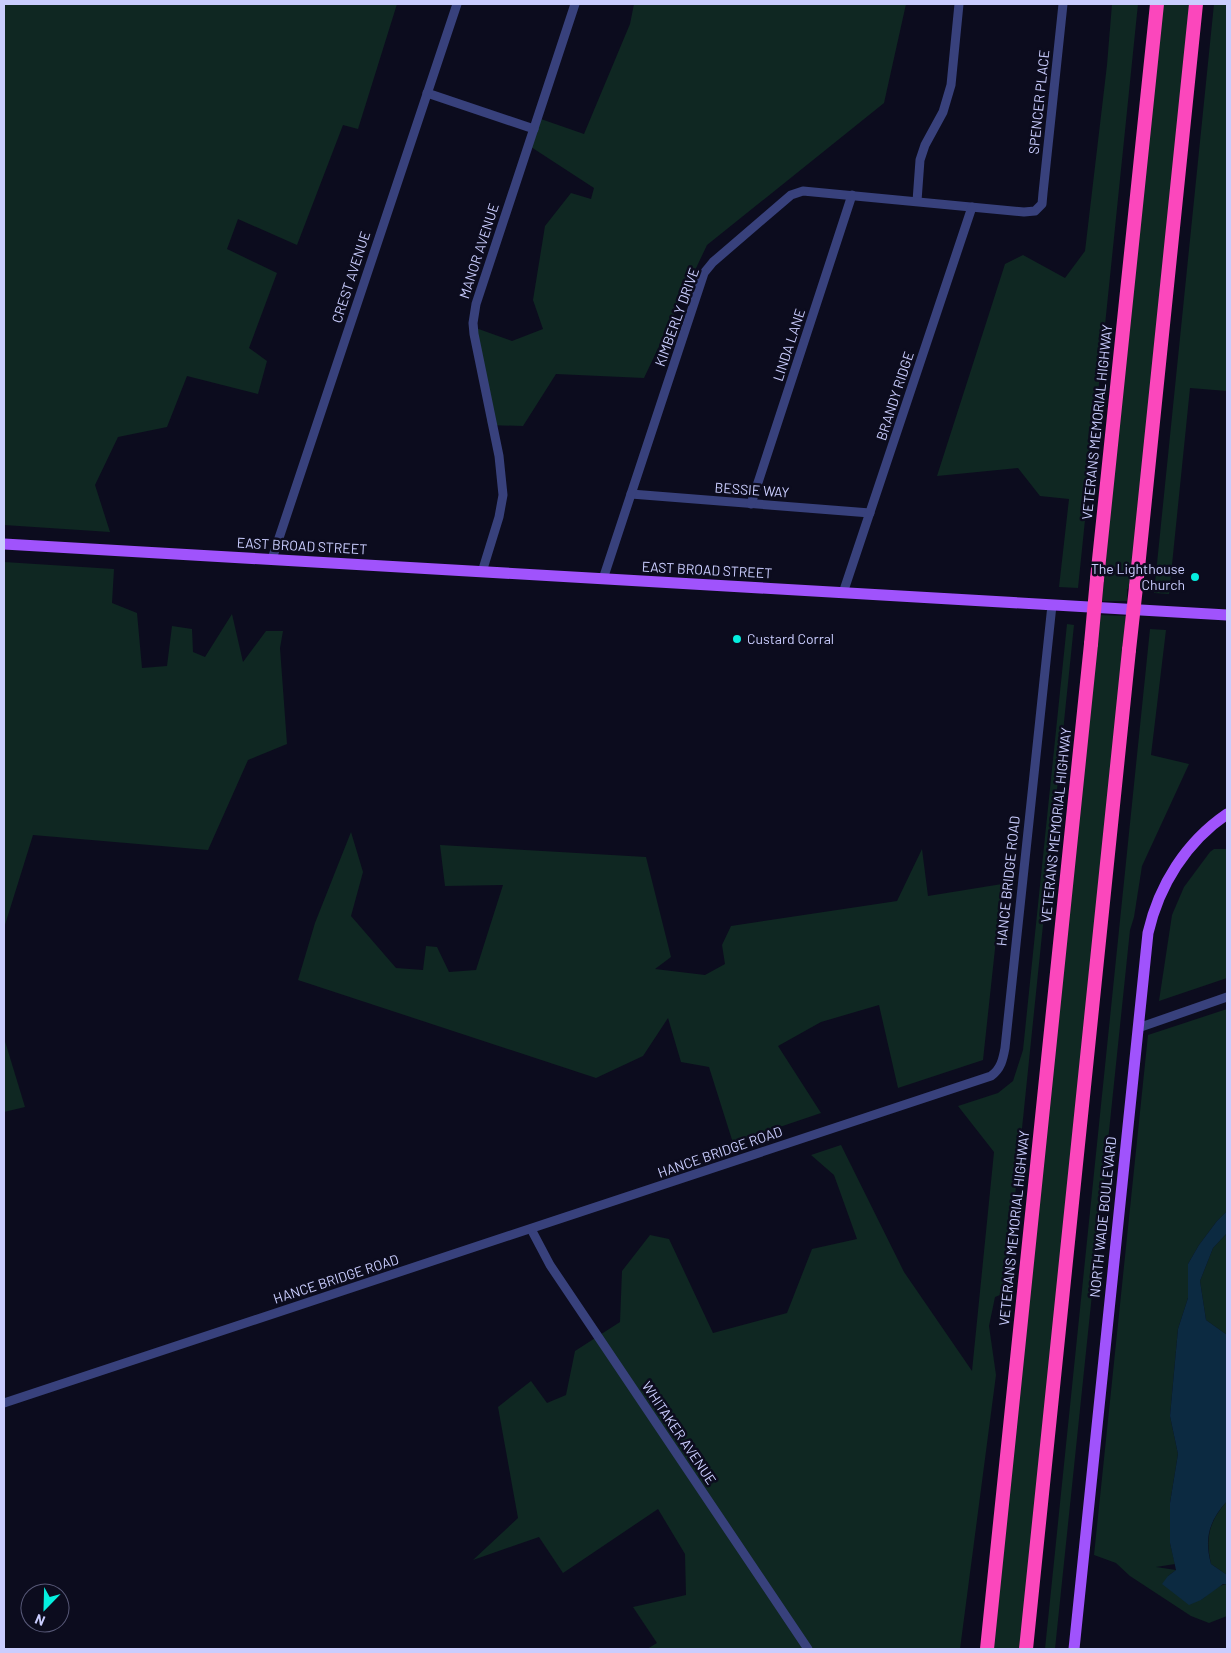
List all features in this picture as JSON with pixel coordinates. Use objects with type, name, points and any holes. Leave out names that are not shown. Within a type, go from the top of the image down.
[{"type":"highway","name":"VETERANS MEMORIAL HIGHWAY","points":[[987,1649],[1157,4]]},
{"type":"highway","points":[[1026,1649],[1196,4]]},
{"type":"main road","name":"EAST BROAD STREET","points":[[4,544],[1227,615]]},
{"type":"main road","name":"NORTH WADE BOULEVARD","points":[[1074,1649],[1148,933],[1163,888],[1191,846],[1205,831],[1227,814]]},
{"type":"street","name":"CREST AVENUE","points":[[272,559],[457,4]]},
{"type":"street","name":"MANOR AVENUE","points":[[482,572],[499,517],[503,496],[499,456],[474,334],[474,316],[476,304],[575,4]]},
{"type":"street","points":[[917,201],[920,160],[925,145],[943,112],[950,90],[959,4]]},
{"type":"street","name":"SPENCER PLACE","points":[[1042,204],[1064,4]]},
{"type":"street","points":[[426,93],[534,129]]},
{"type":"street","name":"KIMBERLY DRIVE","points":[[603,579],[704,273],[713,262],[792,195],[803,191],[852,194],[1024,212],[1035,211],[1042,204]]},
{"type":"street","name":"LINDA LANE","points":[[751,504],[852,194]]},
{"type":"street","name":"BRANDY RIDGE","points":[[843,593],[972,207]]},
{"type":"street","name":"BESSIE WAY","points":[[631,494],[870,513]]},
{"type":"street","name":"HANCE BRIDGE ROAD","points":[[4,1403],[981,1079],[997,1072],[1005,1048],[1052,605]]},
{"type":"street","points":[[1138,1028],[1227,997]]},
{"type":"street","name":"WHITAKER AVENUE","points":[[531,1229],[550,1265],[808,1649]]},
{"type":"green space","points":[[4,4],[397,4],[358,129],[343,125],[297,245],[238,219],[227,249],[277,273],[249,348],[267,361],[258,394],[187,376],[167,427],[118,437],[95,485],[110,532],[4,525]]},
{"type":"green space","points":[[634,4],[906,4],[884,103],[707,245],[644,378],[556,374],[523,426],[488,425],[473,327],[512,341],[543,329],[533,300],[545,226],[571,193],[591,199],[594,188],[528,145],[538,118],[584,134],[630,24]]},
{"type":"green space","points":[[1112,4],[1138,4],[1078,588],[1059,587],[1069,499],[1040,496],[1018,468],[937,476],[1005,264],[1023,255],[1065,278],[1085,251],[1107,65]]},
{"type":"green space","points":[[1161,4],[1191,4],[1131,587],[1127,589],[1127,601],[1102,601],[1104,581],[1101,579]]},
{"type":"green space","points":[[1214,4],[1227,4],[1227,391],[1190,388],[1169,594],[1154,593]]},
{"type":"green space","points":[[4,562],[114,569],[112,603],[137,613],[142,668],[167,666],[172,626],[192,629],[193,652],[205,657],[232,614],[243,662],[266,631],[283,631],[280,648],[287,744],[248,760],[208,850],[33,835],[4,928]]},
{"type":"green space","points":[[1099,615],[1126,616],[1123,650],[1020,1649],[993,1649]]},
{"type":"green space","points":[[1067,624],[1074,625],[1005,1293],[995,1297],[989,1326],[996,1375],[960,1649],[647,1649],[657,1643],[633,1607],[686,1595],[685,1554],[658,1509],[563,1573],[539,1537],[473,1560],[518,1518],[498,1407],[531,1381],[547,1403],[566,1395],[575,1351],[620,1322],[622,1271],[650,1235],[669,1239],[713,1333],[787,1313],[812,1249],[857,1239],[834,1175],[811,1155],[841,1145],[904,1272],[972,1371],[994,1152],[958,1106],[998,1093],[1013,1081],[1023,1050]]},
{"type":"green space","points":[[1150,629],[1166,630],[1151,755],[1189,764],[1142,866],[1134,917],[1130,930],[1055,1649],[1045,1649]]},
{"type":"green space","points":[[351,832],[363,872],[351,916],[396,968],[423,970],[426,946],[437,947],[449,972],[476,970],[503,885],[445,886],[440,845],[646,857],[671,957],[655,969],[705,975],[725,964],[722,945],[731,926],[897,901],[922,849],[928,896],[1002,884],[983,1060],[898,1088],[879,1005],[821,1022],[778,1046],[821,1113],[733,1143],[709,1067],[681,1062],[668,1018],[643,1056],[596,1078],[298,980],[315,923]]},
{"type":"green space","points":[[1214,849],[1227,849],[1227,978],[1159,1001],[1172,915],[1184,887]]},
{"type":"green space","points":[[1227,1009],[1227,1211],[1199,1245],[1188,1264],[1188,1298],[1178,1329],[1170,1416],[1178,1454],[1170,1503],[1170,1543],[1175,1564],[1156,1567],[1176,1570],[1168,1576],[1201,1600],[1216,1588],[1227,1584],[1227,1616],[1209,1623],[1191,1616],[1130,1576],[1116,1563],[1094,1555],[1148,1035]]},
{"type":"green space","points":[[4,1038],[25,1107],[4,1112]]},
{"type":"green space","points":[[1227,1233],[1227,1335],[1206,1320],[1200,1281],[1213,1248]]},
{"type":"green space","points":[[1227,1501],[1227,1575],[1211,1564],[1208,1546],[1212,1523]]},
{"type":"water","points":[[1227,1211],[1227,1233],[1213,1248],[1200,1281],[1206,1320],[1227,1335],[1227,1501],[1212,1523],[1208,1546],[1211,1564],[1227,1575],[1227,1584],[1223,1584],[1201,1600],[1189,1605],[1162,1584],[1176,1570],[1170,1543],[1170,1503],[1178,1454],[1170,1416],[1178,1329],[1188,1298],[1188,1264],[1199,1245]]},
{"type":"place","name":"The Lighthouse Church","points":[[1195,577]]},
{"type":"place","name":"Custard Corral","points":[[737,639]]}]
